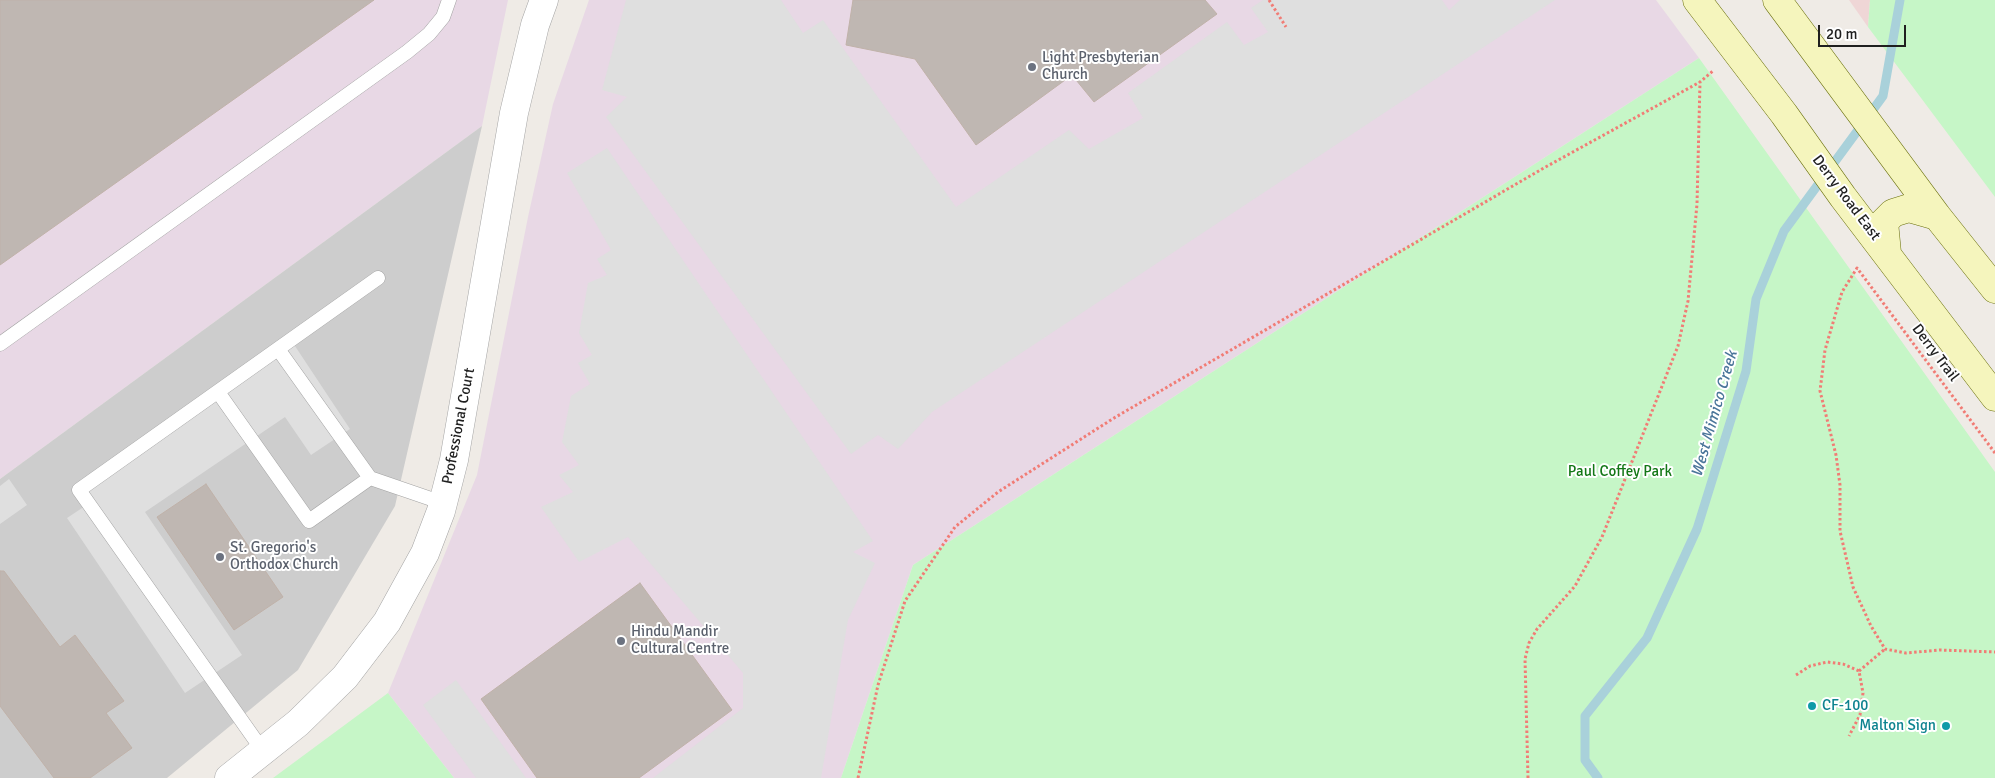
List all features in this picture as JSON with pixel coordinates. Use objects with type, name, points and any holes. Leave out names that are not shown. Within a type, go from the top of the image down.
[{"type":"main road","name":"Derry Road East","points":[[1697,0],[1995,397]]},
{"type":"main road","points":[[1777,0],[1937,216],[1995,289]]},
{"type":"main road","points":[[1887,253],[1884,222],[1892,213],[1910,208],[1937,216]]},
{"type":"street","name":"Professional Court","points":[[229,778],[298,723],[345,677],[387,622],[425,553],[443,503],[454,460],[514,114],[535,25],[544,0]]},
{"type":"lane","points":[[0,344],[407,52],[429,34],[443,17],[449,0]]},
{"type":"lane","points":[[263,751],[79,490],[378,278]]},
{"type":"lane","points":[[278,349],[370,478],[443,503]]},
{"type":"lane","points":[[218,392],[309,521],[370,478]]},
{"type":"path","points":[[1269,0],[1286,27]]},
{"type":"path","points":[[858,778],[878,685],[905,601],[962,521],[998,492],[1114,418],[1542,169],[1700,82],[1736,52]]},
{"type":"path","points":[[1528,778],[1525,659],[1529,643],[1537,629],[1575,586],[1602,537],[1678,346],[1688,301],[1697,204],[1700,82]]},
{"type":"path","name":"Derry Trail","points":[[1886,649],[1871,626],[1853,586],[1840,530],[1840,485],[1836,455],[1820,391],[1825,350],[1842,292],[1857,268],[1995,453]]},
{"type":"path","points":[[1859,671],[1886,649],[1906,653],[1940,650],[1995,652]]},
{"type":"path","points":[[1796,675],[1810,666],[1827,662],[1843,664],[1859,671]]},
{"type":"path","points":[[1849,736],[1860,716],[1863,693],[1859,671]]},
{"type":"shaded area","points":[[0,0],[508,0],[482,126],[0,479]]},
{"type":"shaded area","points":[[589,0],[1656,0],[1699,58],[913,565],[841,778],[454,778],[388,693],[477,475],[528,217],[553,104]]},
{"type":"shaded area","points":[[626,0],[781,0],[803,33],[823,20],[956,207],[1069,130],[1089,149],[1143,118],[1128,93],[1227,22],[1244,45],[1268,32],[1251,8],[1263,0],[1442,0],[1449,10],[1460,0],[1555,0],[932,412],[898,449],[878,435],[851,454],[606,117],[627,97],[602,90]]},
{"type":"shaded area","points":[[1849,0],[1870,0],[1868,27]]},
{"type":"shaded area","points":[[482,126],[395,506],[298,670],[167,778],[0,778],[0,479]]},
{"type":"shaded area","points":[[607,148],[873,541],[853,552],[875,563],[848,620],[821,778],[653,778],[743,708],[743,673],[628,537],[579,562],[541,507],[573,492],[559,475],[579,465],[562,442],[571,396],[590,384],[578,363],[592,355],[579,333],[588,283],[607,275],[597,259],[611,250],[567,173]]},
{"type":"shaded area","points":[[293,343],[350,429],[311,455],[285,417],[145,512],[242,655],[185,693],[67,518],[88,504],[78,489]]},
{"type":"shaded area","points":[[9,479],[27,505],[0,524],[0,486]]},
{"type":"shaded area","points":[[456,680],[526,778],[476,778],[423,705]]},
{"type":"green space","points":[[1870,0],[1995,0],[1995,197],[1868,27]]},
{"type":"green space","name":"Paul Coffey Park","points":[[1699,58],[1995,472],[1995,778],[841,778],[913,565]]},
{"type":"green space","points":[[388,693],[454,778],[273,778]]},
{"type":"building","points":[[0,0],[374,0],[0,265]]},
{"type":"building","name":"Light Presbyterian Church","points":[[853,0],[1205,0],[1217,14],[1094,102],[1072,75],[976,145],[915,59],[846,45]]},
{"type":"building","name":"St. Gregorio's Orthodox Church","points":[[206,484],[283,597],[234,630],[157,517]]},
{"type":"building","points":[[0,571],[4,571],[60,647],[75,635],[124,701],[106,713],[132,748],[90,778],[54,778],[0,706]]},
{"type":"building","name":"Hindu Mandir Cultural Centre","points":[[640,583],[732,710],[639,778],[537,778],[481,699]]},
{"type":"waterway","name":"West Mimico Creek","points":[[1598,778],[1585,760],[1585,716],[1647,638],[1697,529],[1746,371],[1756,299],[1784,231],[1883,96],[1900,0]]},
{"type":"place","name":"Light Presbyterian Church","points":[[1032,67]]},
{"type":"place","name":"St. Gregorio's Orthodox Church","points":[[220,557]]},
{"type":"place","name":"Hindu Mandir Cultural Centre","points":[[621,641]]},
{"type":"place","name":"CF-100","points":[[1812,706]]},
{"type":"place","name":"Malton Sign","points":[[1946,726]]}]
